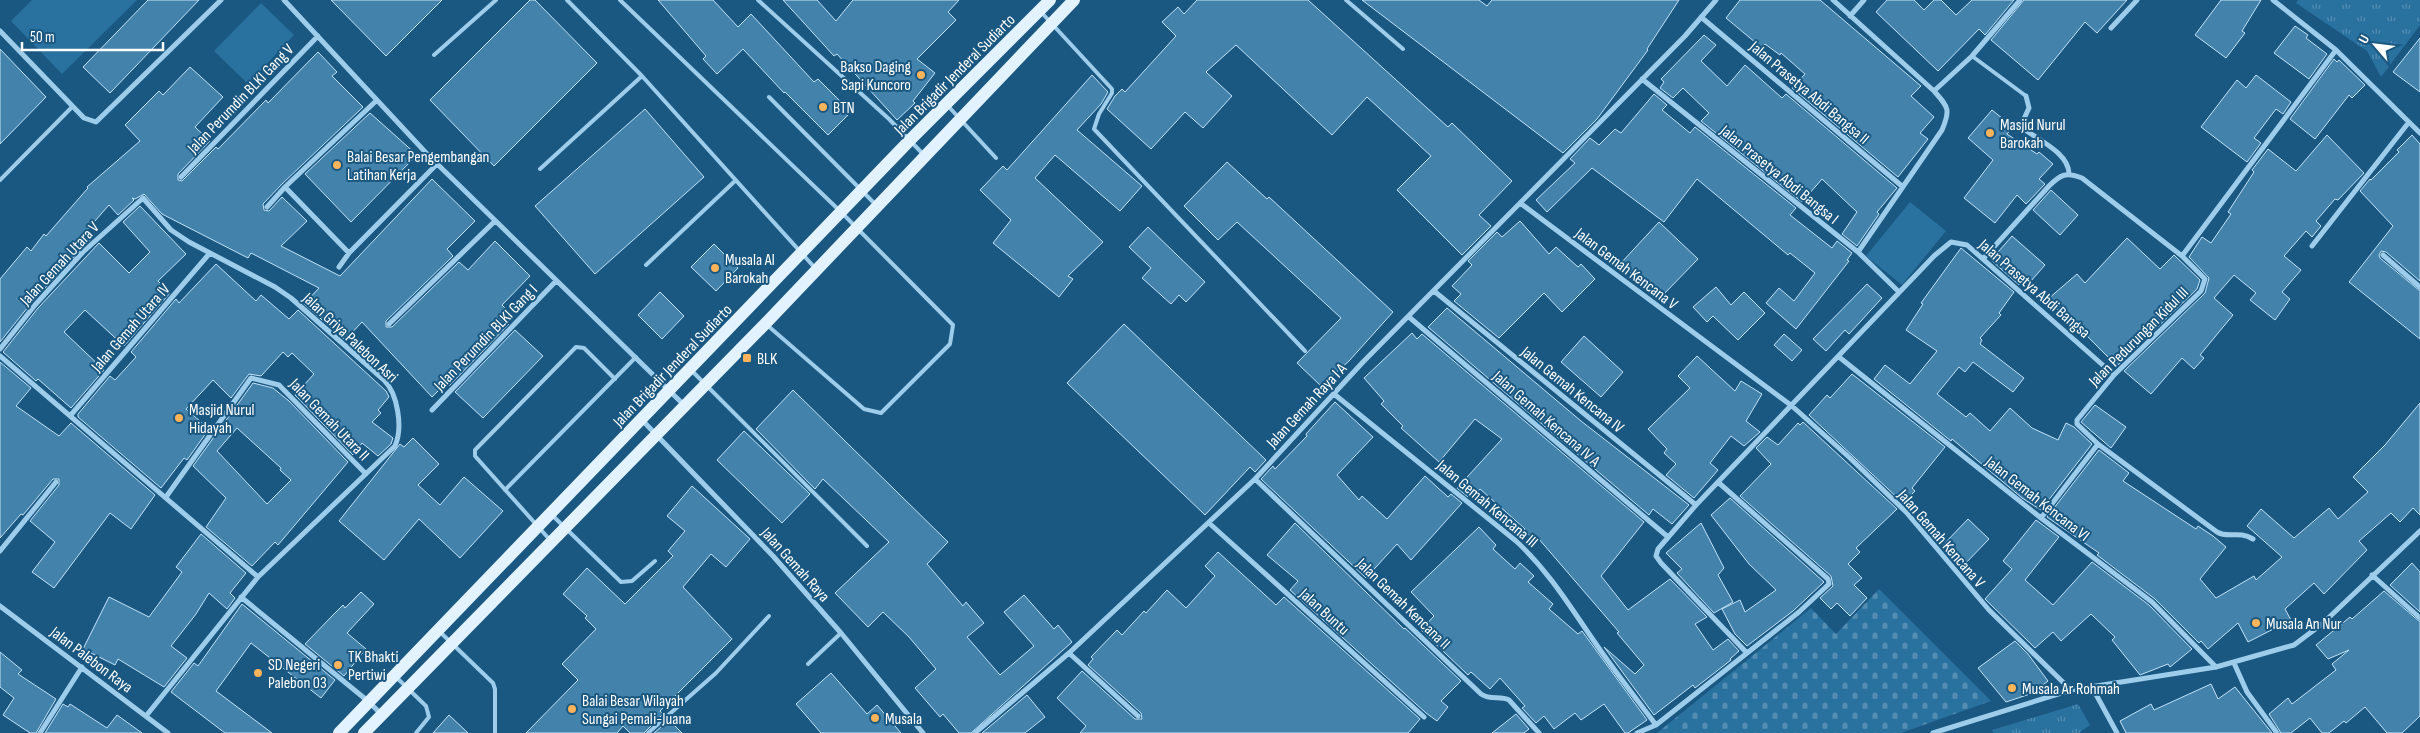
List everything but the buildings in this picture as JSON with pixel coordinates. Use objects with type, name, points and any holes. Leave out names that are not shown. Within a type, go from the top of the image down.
[{"type":"main road","name":"Jalan Brigadir Jenderal Sudiarto","points":[[339,733],[691,370],[910,140],[1050,0]]},
{"type":"main road","name":"Jalan Brigadir Jenderal Sudiarto","points":[[364,733],[765,324],[1074,0]]},
{"type":"main road","points":[[1010,41],[1022,54]]},
{"type":"street","points":[[0,31],[84,118],[96,122],[221,0]]},
{"type":"street","points":[[284,0],[437,164],[685,406]]},
{"type":"street","name":"Jalan Gemah Raya I A","points":[[975,733],[1069,653],[1255,479],[1334,394],[1642,79],[1716,0]]},
{"type":"street","points":[[1833,0],[1934,91],[1947,107],[1946,121],[1942,130],[1858,252]]},
{"type":"street","points":[[1850,16],[1864,0]]},
{"type":"street","points":[[1934,91],[1972,56],[2020,0]]},
{"type":"street","points":[[2111,28],[2136,0]]},
{"type":"street","points":[[2273,0],[2336,50],[2420,133]]},
{"type":"street","name":"Jalan Prasetya Abdi Bangsa II","points":[[1701,17],[1903,187]]},
{"type":"street","name":"Jalan Perumdin BLKI Gang V","points":[[181,177],[318,36]]},
{"type":"street","points":[[1983,259],[2060,175],[2069,173],[2082,178],[2182,256],[2336,50]]},
{"type":"street","name":"Jalan Prasetya Abdi Bangsa I","points":[[1642,79],[1858,252],[1899,292]]},
{"type":"street","points":[[2026,96],[2029,108],[2022,123],[2024,129],[2064,158],[2068,165],[2069,173]]},
{"type":"street","points":[[267,207],[285,187],[377,100]]},
{"type":"street","points":[[2312,246],[2409,122]]},
{"type":"street","points":[[339,267],[349,254],[437,164]]},
{"type":"street","points":[[285,187],[349,254]]},
{"type":"street","name":"Jalan Griya Palebon Asri","points":[[141,198],[146,199],[171,230],[209,254],[275,287],[291,298],[388,384],[393,393],[399,428],[396,446],[258,576],[146,716]]},
{"type":"street","name":"Jalan Gemah Utara V","points":[[0,349],[34,304],[84,252],[141,198]]},
{"type":"street","name":"Jalan Gemah Kencana V","points":[[1520,203],[1792,406],[1906,512],[1989,610],[2071,690]]},
{"type":"street","points":[[389,324],[495,220]]},
{"type":"street","name":"Jalan Prasetya Abdi Bangsa","points":[[1899,292],[1934,256],[1951,242],[1967,245],[2114,375]]},
{"type":"street","name":"Jalan Gemah Utara IV","points":[[70,416],[209,254]]},
{"type":"street","points":[[2382,254],[2420,287]]},
{"type":"street","name":"Jalan Pedurungan Kidul III","points":[[2098,444],[2077,424],[2077,420],[2114,375],[2204,286],[2205,279],[2182,256]]},
{"type":"street","name":"Jalan Perumdin BLKI Gang I","points":[[432,410],[556,281]]},
{"type":"street","name":"Jalan Gemah Kencana IV","points":[[1434,291],[1696,506]]},
{"type":"street","points":[[1747,653],[1661,563],[1656,552],[1696,506],[1899,292]]},
{"type":"street","name":"Jalan Gemah Kencana IV A","points":[[1409,317],[1668,538]]},
{"type":"street","points":[[0,356],[258,576]]},
{"type":"street","name":"Jalan Gemah Kencana VI","points":[[1839,357],[2041,518],[2152,602],[2216,667]]},
{"type":"street","name":"Jalan Gemah Utara II","points":[[166,497],[248,380],[256,378],[279,385],[366,474]]},
{"type":"street","name":"Jalan Gemah Kencana III","points":[[1334,394],[1516,541],[1534,558],[1565,597],[1602,653],[1656,725]]},
{"type":"street","name":"Jalan Gemah Raya","points":[[642,419],[658,434],[841,633],[922,733]]},
{"type":"street","points":[[2041,518],[2098,444],[2217,532],[2226,535],[2240,533],[2253,539]]},
{"type":"street","name":"Jalan Gemah Kencana II","points":[[1255,479],[1481,694],[1489,699],[1503,697],[1509,700],[1539,733]]},
{"type":"street","points":[[0,551],[56,482]]},
{"type":"street","points":[[1637,733],[1656,725],[1806,606],[1828,586],[1828,579],[1719,483]]},
{"type":"street","name":"Jalan Buntu","points":[[1209,523],[1424,717]]},
{"type":"street","points":[[1933,733],[2071,690],[2216,667],[2294,646],[2309,636],[2420,531]]},
{"type":"street","points":[[2372,575],[2420,618]]},
{"type":"street","points":[[241,597],[369,702],[382,715]]},
{"type":"street","name":"Jalan Palebon Raya","points":[[0,606],[168,733]]},
{"type":"street","points":[[1069,653],[1138,716]]},
{"type":"street","points":[[2234,663],[2247,692],[2277,733]]},
{"type":"street","points":[[40,733],[82,667]]},
{"type":"street","points":[[2092,687],[2117,733]]},
{"type":"lane","points":[[434,55],[496,0]]},
{"type":"lane","points":[[567,0],[642,76],[816,269]]},
{"type":"lane","points":[[620,0],[841,212],[953,325],[950,344],[881,413],[872,413],[864,409],[765,324]]},
{"type":"lane","points":[[758,0],[925,155]]},
{"type":"lane","points":[[1346,0],[1403,49]]},
{"type":"lane","points":[[1040,11],[1112,89],[1112,93],[1094,126],[1098,134],[1305,351]]},
{"type":"lane","points":[[1972,56],[2026,96]]},
{"type":"lane","points":[[540,169],[642,76]]},
{"type":"lane","points":[[769,96],[876,206]]},
{"type":"lane","points":[[946,104],[996,158]]},
{"type":"lane","points":[[0,180],[72,106]]},
{"type":"lane","points":[[646,265],[736,180]]},
{"type":"lane","points":[[552,541],[475,456],[475,450],[573,349],[579,346],[584,348],[615,379]]},
{"type":"lane","points":[[505,490],[636,357]]},
{"type":"lane","points":[[691,370],[867,546]]},
{"type":"lane","points":[[551,514],[621,582],[632,581],[655,561]]},
{"type":"lane","points":[[648,733],[716,673],[769,616]]},
{"type":"lane","points":[[439,630],[493,683],[495,689],[496,733]]},
{"type":"lane","points":[[808,664],[841,633]]},
{"type":"lane","points":[[394,675],[426,706],[429,717],[416,733]]},
{"type":"green space","points":[[32,0],[137,0],[62,74],[11,21]]},
{"type":"green space","points":[[2298,0],[2420,0],[2420,25],[2381,77],[2367,51],[2296,3]]},
{"type":"green space","points":[[261,3],[294,35],[248,84],[214,51]]},
{"type":"green space","points":[[1910,202],[1946,231],[1902,285],[1866,256]]},
{"type":"green space","points":[[1879,589],[1991,701],[1901,733],[1657,733],[1811,608],[1836,634]]},
{"type":"green space","points":[[2078,704],[2090,725],[2079,733],[1993,733],[1992,730]]},
{"type":"place","name":"Bakso Daging Sapi Kuncoro","points":[[921,75]]},
{"type":"place","name":"BTN","points":[[823,107]]},
{"type":"place","name":"Masjid Nurul Barokah","points":[[1990,133]]},
{"type":"place","name":"Balai Besar Pengembangan Latihan Kerja","points":[[337,165]]},
{"type":"place","name":"Musala Al Barokah","points":[[715,268]]},
{"type":"place","name":"BLK","points":[[747,358]]},
{"type":"place","name":"Masjid Nurul Hidayah","points":[[179,418]]},
{"type":"place","name":"Musala An Nur","points":[[2256,623]]},
{"type":"place","name":"TK Bhakti Pertiwi","points":[[338,665]]},
{"type":"place","name":"SD Negeri Palebon 03","points":[[258,673]]},
{"type":"place","name":"Musala Ar Rohmah","points":[[2012,688]]},
{"type":"place","name":"Balai Besar Wilayah Sungai Pemali-Juana","points":[[572,709]]},
{"type":"place","name":"Musala","points":[[875,718]]}]
